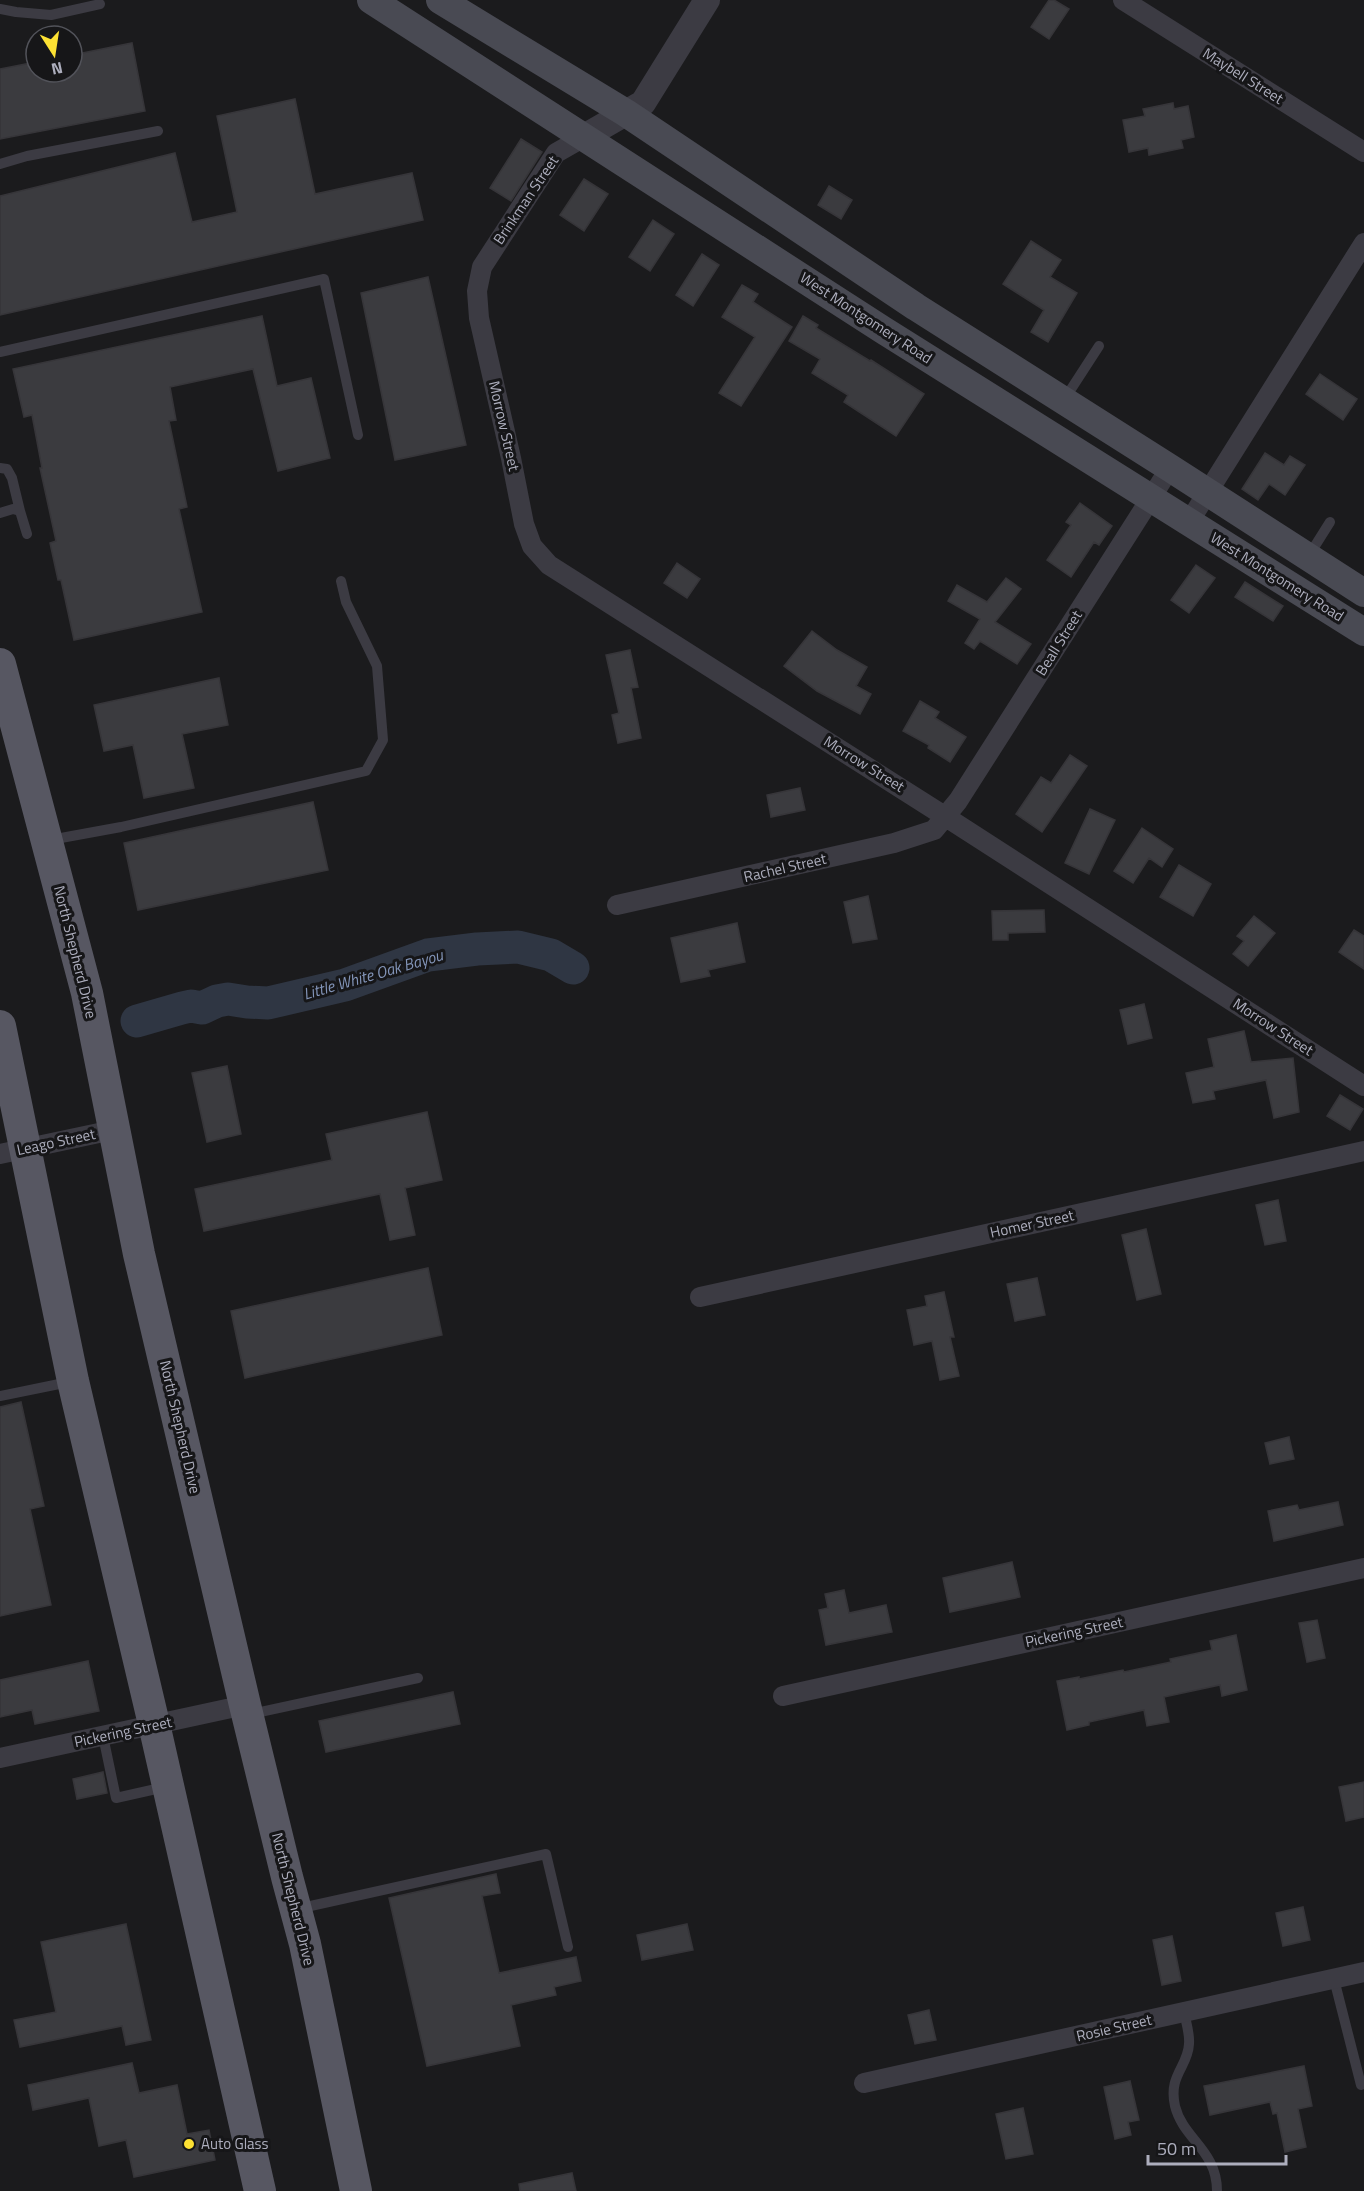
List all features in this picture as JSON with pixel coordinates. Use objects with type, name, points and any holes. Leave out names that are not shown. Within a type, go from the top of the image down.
[{"type":"main road","name":"West Montgomery Road","points":[[371,0],[883,330],[1364,632]]},
{"type":"main road","points":[[440,0],[626,113],[904,299],[1364,593]]},
{"type":"main road","points":[[883,330],[904,299]]},
{"type":"main road","name":"North Shepherd Drive","points":[[0,664],[87,993],[112,1130],[139,1254],[246,1710],[297,1909],[356,2191]]},
{"type":"main road","points":[[0,1026],[13,1151],[72,1381],[154,1725],[260,2191]]},
{"type":"street","name":"Brinkman Street","points":[[488,355],[479,318],[477,291],[482,267],[556,153],[643,104],[707,0]]},
{"type":"street","name":"Maybell Street","points":[[1123,0],[1364,152]]},
{"type":"street","points":[[1189,522],[1364,243]]},
{"type":"street","name":"Morrow Street","points":[[488,355],[524,524],[532,546],[549,565],[1364,1086]]},
{"type":"street","name":"Beall Street","points":[[946,817],[1170,468]]},
{"type":"street","name":"Rachel Street","points":[[617,905],[894,843],[934,830],[946,817]]},
{"type":"street","name":"Leago Street","points":[[13,1151],[112,1130]]},
{"type":"street","name":"Homer Street","points":[[700,1297],[1364,1152]]},
{"type":"street","name":"Pickering Street","points":[[783,1696],[1364,1568]]},
{"type":"street","name":"Pickering Street","points":[[0,1758],[154,1725],[246,1710]]},
{"type":"street","name":"Rosie Street","points":[[864,2083],[1364,1972]]},
{"type":"lane","points":[[0,9],[51,15],[100,4]]},
{"type":"lane","points":[[0,164],[27,156],[158,131]]},
{"type":"lane","points":[[0,352],[324,279],[358,435]]},
{"type":"lane","points":[[1064,400],[1099,346]]},
{"type":"lane","points":[[0,468],[7,469],[12,478],[27,534]]},
{"type":"lane","points":[[0,513],[13,509],[20,511]]},
{"type":"lane","points":[[1308,557],[1330,522]]},
{"type":"lane","points":[[47,841],[121,827],[366,771],[383,740],[377,666],[346,602],[341,581]]},
{"type":"lane","points":[[0,1396],[72,1381]]},
{"type":"lane","points":[[246,1710],[418,1678]]},
{"type":"lane","points":[[103,1736],[116,1798],[168,1786]]},
{"type":"lane","points":[[297,1909],[546,1854],[568,1947]]},
{"type":"lane","points":[[1334,1979],[1360,2085]]},
{"type":"lane","points":[[1184,2012],[1189,2046],[1174,2081],[1175,2106],[1181,2122],[1205,2152],[1217,2181],[1217,2191]]},
{"type":"building","points":[[1049,0],[1054,0],[1069,9],[1049,39],[1031,27]]},
{"type":"building","points":[[132,43],[145,111],[0,139],[0,69],[24,64],[24,84],[84,84],[84,53]]},
{"type":"building","points":[[295,99],[315,194],[412,173],[423,220],[0,315],[0,196],[175,153],[192,222],[237,212],[217,116]]},
{"type":"building","points":[[1173,103],[1174,109],[1188,106],[1194,137],[1181,140],[1183,148],[1149,155],[1148,148],[1129,152],[1123,120],[1145,116],[1143,109]]},
{"type":"building","points":[[521,139],[542,152],[511,201],[490,188]]},
{"type":"building","points":[[584,179],[608,194],[584,231],[560,215]]},
{"type":"building","points":[[829,186],[852,200],[841,219],[818,205]]},
{"type":"building","points":[[653,220],[674,234],[650,271],[629,257]]},
{"type":"building","points":[[1031,241],[1061,260],[1050,277],[1077,293],[1048,342],[1031,332],[1044,310],[1003,284]]},
{"type":"building","points":[[702,254],[719,265],[693,306],[676,295]]},
{"type":"building","points":[[428,277],[466,445],[395,460],[361,293]]},
{"type":"building","points":[[742,285],[758,294],[753,302],[792,327],[741,406],[719,393],[755,337],[722,317]]},
{"type":"building","points":[[262,316],[277,386],[311,378],[330,458],[278,471],[253,369],[170,387],[176,420],[169,421],[187,507],[179,509],[202,612],[74,640],[50,543],[56,541],[40,468],[42,468],[32,415],[24,417],[13,369]]},
{"type":"building","points":[[803,316],[818,325],[816,328],[924,394],[896,436],[844,402],[848,395],[812,373],[820,359],[789,341]]},
{"type":"building","points":[[1320,374],[1357,399],[1343,420],[1306,394]]},
{"type":"building","points":[[1265,453],[1284,465],[1290,456],[1305,465],[1285,495],[1269,484],[1258,500],[1242,489]]},
{"type":"building","points":[[1080,503],[1112,526],[1099,545],[1094,542],[1071,577],[1047,560],[1071,525],[1066,522]]},
{"type":"building","points":[[677,563],[700,579],[687,598],[664,583]]},
{"type":"building","points":[[1196,565],[1215,578],[1189,613],[1171,600]]},
{"type":"building","points":[[1006,578],[1021,589],[995,622],[1031,644],[1017,664],[980,641],[974,649],[965,643],[980,619],[948,601],[957,585],[987,602]]},
{"type":"building","points":[[1245,582],[1283,606],[1273,621],[1235,597]]},
{"type":"building","points":[[812,631],[837,650],[867,667],[856,686],[871,694],[860,714],[817,691],[784,666]]},
{"type":"building","points":[[630,650],[638,687],[631,688],[641,738],[618,743],[612,715],[619,713],[606,655]]},
{"type":"building","points":[[219,678],[228,725],[182,734],[194,788],[144,798],[133,745],[104,751],[94,705]]},
{"type":"building","points":[[920,701],[939,712],[935,718],[966,737],[950,762],[928,748],[929,745],[903,731]]},
{"type":"building","points":[[1070,755],[1087,766],[1042,832],[1016,814],[1041,777],[1051,783]]},
{"type":"building","points":[[800,788],[805,810],[771,817],[767,795]]},
{"type":"building","points":[[313,802],[328,870],[138,910],[124,843]]},
{"type":"building","points":[[1090,809],[1115,820],[1089,874],[1065,863]]},
{"type":"building","points":[[1142,828],[1173,849],[1162,867],[1149,858],[1133,883],[1114,871]]},
{"type":"building","points":[[1179,865],[1211,884],[1193,916],[1160,897]]},
{"type":"building","points":[[868,896],[877,939],[853,943],[844,902]]},
{"type":"building","points":[[1044,910],[1045,932],[1008,933],[1008,940],[993,940],[992,911]]},
{"type":"building","points":[[1254,916],[1275,933],[1248,966],[1233,954],[1244,941],[1237,936]]},
{"type":"building","points":[[737,923],[745,962],[708,970],[710,976],[681,982],[671,938]]},
{"type":"building","points":[[1354,930],[1364,936],[1364,969],[1339,952]]},
{"type":"building","points":[[1144,1004],[1152,1038],[1128,1044],[1120,1010]]},
{"type":"building","points":[[1244,1031],[1251,1062],[1293,1058],[1299,1112],[1274,1118],[1266,1080],[1213,1091],[1215,1099],[1193,1103],[1186,1073],[1214,1067],[1208,1039]]},
{"type":"building","points":[[227,1066],[241,1134],[207,1142],[192,1073]]},
{"type":"building","points":[[1340,1095],[1363,1109],[1350,1130],[1327,1116]]},
{"type":"building","points":[[427,1112],[442,1180],[405,1188],[415,1235],[390,1240],[380,1194],[204,1231],[195,1189],[332,1160],[326,1134]]},
{"type":"building","points":[[1278,1200],[1286,1241],[1265,1245],[1256,1205]]},
{"type":"building","points":[[1146,1229],[1161,1294],[1137,1300],[1122,1235]]},
{"type":"building","points":[[428,1268],[442,1335],[245,1378],[231,1311]]},
{"type":"building","points":[[1037,1278],[1045,1315],[1015,1321],[1007,1284]]},
{"type":"building","points":[[944,1292],[954,1337],[950,1337],[959,1376],[940,1380],[932,1341],[914,1345],[907,1310],[927,1306],[925,1296]]},
{"type":"building","points":[[21,1402],[44,1506],[30,1509],[51,1605],[0,1616],[0,1407]]},
{"type":"building","points":[[1289,1437],[1294,1459],[1270,1464],[1265,1443]]},
{"type":"building","points":[[1338,1502],[1343,1525],[1274,1541],[1268,1511],[1297,1505],[1299,1510]]},
{"type":"building","points":[[1012,1562],[1020,1597],[950,1612],[943,1578]]},
{"type":"building","points":[[844,1590],[849,1613],[886,1605],[892,1632],[826,1645],[819,1610],[828,1608],[825,1594]]},
{"type":"building","points":[[1317,1620],[1325,1658],[1307,1662],[1299,1623]]},
{"type":"building","points":[[1236,1635],[1247,1690],[1222,1696],[1220,1685],[1164,1697],[1169,1722],[1147,1726],[1144,1710],[1089,1722],[1089,1725],[1067,1730],[1057,1681],[1123,1670],[1124,1672],[1171,1662],[1170,1659],[1212,1650],[1210,1641]]},
{"type":"building","points":[[88,1661],[99,1711],[35,1724],[32,1710],[0,1717],[0,1680]]},
{"type":"building","points":[[453,1692],[460,1724],[326,1752],[319,1721]]},
{"type":"building","points":[[103,1772],[107,1793],[77,1799],[73,1779]]},
{"type":"building","points":[[1364,1782],[1364,1817],[1346,1821],[1339,1787]]},
{"type":"building","points":[[496,1874],[500,1893],[482,1896],[499,1973],[576,1957],[581,1981],[554,1987],[556,1995],[511,2005],[520,2046],[427,2066],[389,1898]]},
{"type":"building","points":[[1303,1907],[1310,1940],[1283,1946],[1276,1913]]},
{"type":"building","points":[[126,1924],[151,2040],[126,2045],[122,2026],[20,2047],[14,2020],[56,2012],[41,1942]]},
{"type":"building","points":[[687,1924],[693,1950],[642,1960],[637,1935]]},
{"type":"building","points":[[1172,1936],[1181,1981],[1162,1985],[1153,1940]]},
{"type":"building","points":[[929,2010],[936,2040],[915,2044],[908,2015]]},
{"type":"building","points":[[132,2063],[139,2093],[177,2085],[187,2134],[209,2130],[215,2160],[134,2177],[126,2140],[99,2146],[89,2098],[33,2110],[28,2085]]},
{"type":"building","points":[[1304,2066],[1312,2106],[1298,2109],[1306,2147],[1285,2152],[1277,2113],[1273,2114],[1270,2102],[1210,2115],[1204,2086]]},
{"type":"building","points":[[1130,2081],[1139,2120],[1128,2122],[1131,2135],[1115,2139],[1104,2087]]},
{"type":"building","points":[[1023,2108],[1033,2154],[1006,2159],[996,2114]]},
{"type":"building","points":[[572,2173],[576,2191],[520,2191],[519,2184]]},
{"type":"waterway","name":"Little White Oak Bayou","points":[[137,1021],[191,1006],[202,1008],[228,999],[268,1003],[345,985],[428,955],[477,949],[518,947],[551,955],[573,968]]},
{"type":"place","name":"Auto Glass","points":[[189,2144]]}]
